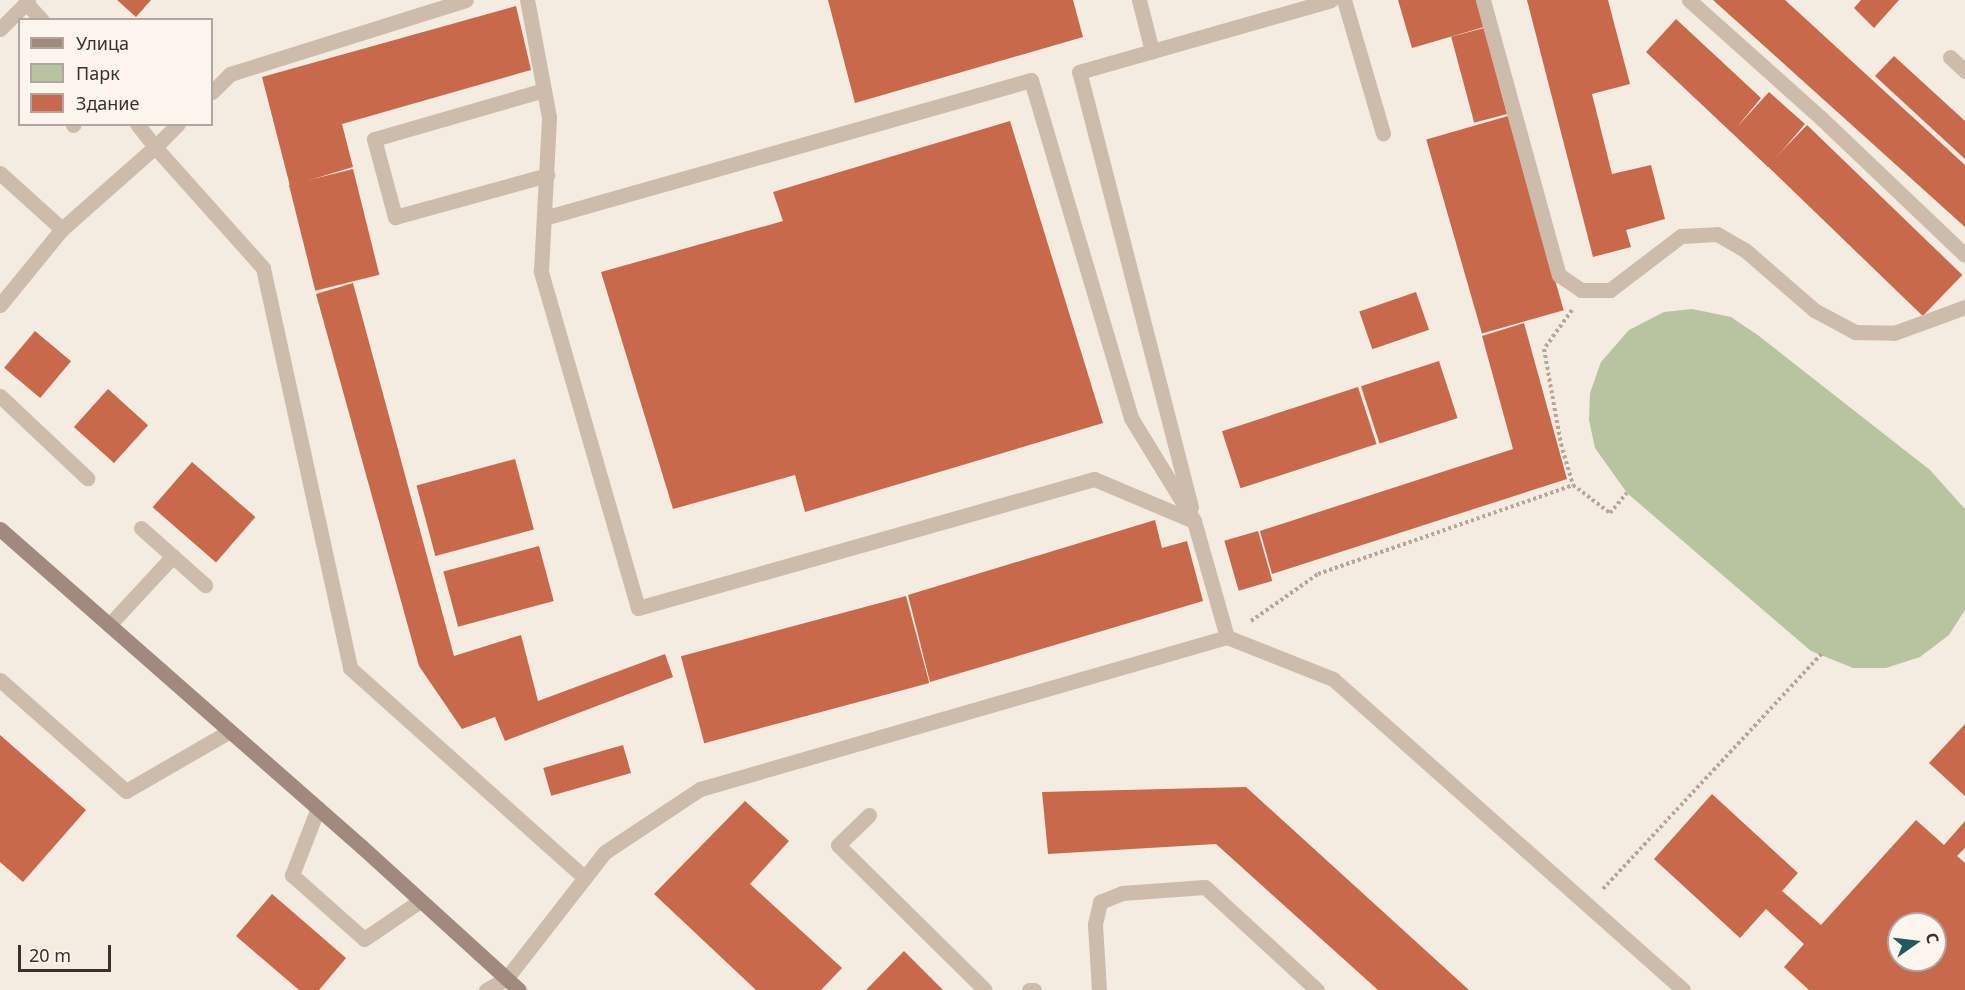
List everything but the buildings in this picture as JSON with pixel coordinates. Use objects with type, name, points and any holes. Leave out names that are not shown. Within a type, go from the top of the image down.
[{"type":"main road","points":[[0,529],[318,808],[519,990]]},
{"type":"street","points":[[213,91],[230,74],[466,0]]},
{"type":"street","points":[[527,0],[549,117],[541,271],[638,608],[1094,479],[1194,521]]},
{"type":"street","points":[[1139,0],[1152,51]]},
{"type":"street","points":[[1227,637],[1194,521],[1078,72],[1331,0]]},
{"type":"street","points":[[1344,0],[1383,133]]},
{"type":"street","points":[[1483,0],[1559,275],[1581,290],[1610,290],[1681,236],[1717,234],[1745,250],[1814,310],[1855,332],[1894,333],[1965,307]]},
{"type":"street","points":[[1689,0],[1822,119],[1965,255]]},
{"type":"street","points":[[0,29],[27,1],[40,18]]},
{"type":"street","points":[[1950,57],[1965,71]]},
{"type":"street","points":[[544,218],[1031,80],[1131,418],[1194,521]]},
{"type":"street","points":[[544,90],[374,140],[395,217],[546,175]]},
{"type":"street","points":[[139,126],[263,268],[350,668],[585,878]]},
{"type":"street","points":[[0,305],[62,229],[176,126]]},
{"type":"street","points":[[0,173],[62,229]]},
{"type":"street","points":[[0,396],[87,478]]},
{"type":"street","points":[[141,528],[205,585]]},
{"type":"street","points":[[109,625],[173,556]]},
{"type":"street","points":[[486,990],[506,979],[605,852],[700,789],[1227,637],[1333,679],[1683,990]]},
{"type":"street","points":[[0,680],[126,791],[230,731]]},
{"type":"street","points":[[318,808],[292,875],[364,939],[420,901]]},
{"type":"street","points":[[869,815],[838,845],[986,990]]},
{"type":"street","points":[[1099,990],[1095,924],[1100,902],[1122,893],[1205,887],[1317,990]]},
{"type":"path","points":[[1581,290],[1567,322],[1544,349],[1561,444],[1573,485],[1610,513],[1627,493]]},
{"type":"path","points":[[1227,637],[1318,573],[1573,485]]},
{"type":"path","points":[[1596,896],[1821,654]]},
{"type":"green space","points":[[1692,309],[1731,317],[1759,336],[1930,470],[1965,509],[1965,610],[1949,635],[1920,657],[1886,668],[1853,668],[1811,651],[1627,493],[1595,448],[1589,420],[1590,393],[1601,362],[1629,330],[1664,312]]}]
